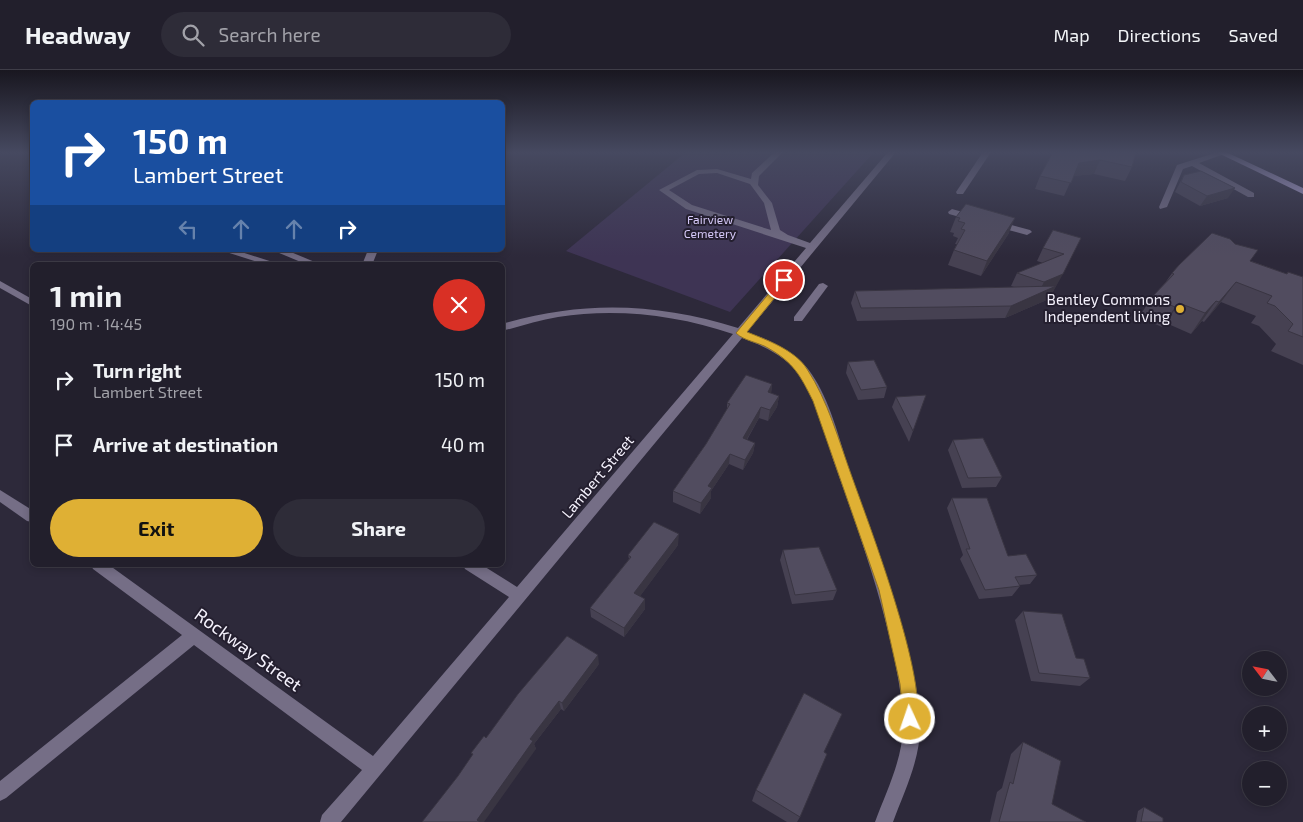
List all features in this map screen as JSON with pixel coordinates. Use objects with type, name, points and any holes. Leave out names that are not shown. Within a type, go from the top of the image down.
[{"type":"street","points":[[668,187],[662,190],[689,207],[812,247]]},
{"type":"street","points":[[757,187],[768,203],[774,229],[785,237]]},
{"type":"street","name":"Lambert Street","points":[[329,822],[862,187]]},
{"type":"street","points":[[960,192],[963,187]]},
{"type":"street","points":[[1163,207],[1171,187]]},
{"type":"street","points":[[1237,187],[1251,195]]},
{"type":"street","points":[[952,212],[1027,232]]},
{"type":"street","points":[[232,252],[267,262]]},
{"type":"street","points":[[282,252],[309,262]]},
{"type":"street","points":[[0,284],[30,302]]},
{"type":"street","points":[[798,319],[823,286]]},
{"type":"street","points":[[505,327],[543,317],[621,310],[673,314],[740,333],[771,346],[802,369],[829,429],[886,590],[908,684],[910,744],[884,822]]},
{"type":"street","points":[[0,495],[30,517]]},
{"type":"street","name":"Rockway Street","points":[[101,567],[374,768]]},
{"type":"street","points":[[473,567],[520,596]]},
{"type":"street","points":[[0,792],[194,635]]},
{"type":"green space","name":"Fairview Cemetery","points":[[643,187],[842,187],[730,312],[566,251]]},
{"type":"building","points":[[1190,187],[1235,188],[1207,196]]},
{"type":"building","points":[[966,204],[1015,218],[987,261],[954,250],[965,230],[961,229],[965,223],[958,221],[960,218],[956,217]]},
{"type":"building","points":[[1053,230],[1081,238],[1063,274],[1044,282],[1017,273],[1064,254],[1043,248]]},
{"type":"building","points":[[1212,233],[1230,239],[1235,244],[1258,250],[1250,261],[1287,274],[1288,272],[1303,277],[1303,337],[1288,331],[1293,324],[1275,306],[1267,303],[1272,296],[1236,282],[1219,302],[1216,301],[1205,313],[1179,303],[1175,307],[1152,297],[1174,274],[1172,273],[1179,265]]},
{"type":"building","points":[[1056,286],[1011,306],[861,308],[855,291]]},
{"type":"building","points":[[874,360],[887,387],[861,390],[848,362]]},
{"type":"building","points":[[746,375],[772,384],[768,392],[779,396],[770,410],[761,407],[743,438],[755,443],[745,460],[730,454],[708,486],[712,488],[701,503],[673,491],[706,444],[730,404],[727,403]]},
{"type":"building","points":[[926,395],[913,431],[896,397]]},
{"type":"building","points":[[983,438],[1002,477],[968,478],[953,440]]},
{"type":"building","points":[[952,498],[987,498],[1008,556],[1026,554],[1037,575],[1015,577],[1020,586],[985,590],[966,549],[970,549]]},
{"type":"building","points":[[654,522],[679,534],[634,593],[645,599],[624,628],[590,608],[631,557],[628,555]]},
{"type":"building","points":[[819,547],[837,590],[795,595],[783,550]]},
{"type":"building","points":[[1023,611],[1062,614],[1076,658],[1084,659],[1090,678],[1039,673]]},
{"type":"building","points":[[567,636],[598,655],[562,703],[559,701],[530,739],[533,741],[477,820],[480,822],[422,822],[458,776],[473,754],[471,753],[484,736],[486,738],[518,694]]},
{"type":"building","points":[[804,693],[842,714],[824,752],[827,754],[800,817],[756,790]]},
{"type":"building","points":[[1023,742],[1061,761],[1052,804],[1086,822],[999,822],[1010,782],[1013,784]]},
{"type":"building","points":[[1144,807],[1163,818],[1163,822],[1141,822]]},
{"type":"place","name":"Bentley Commons Independent living","points":[[1180,309]]},
{"type":"route","points":[[784,280],[740,333],[771,346],[783,353],[802,369],[818,401],[886,590],[908,684],[910,719]]}]
